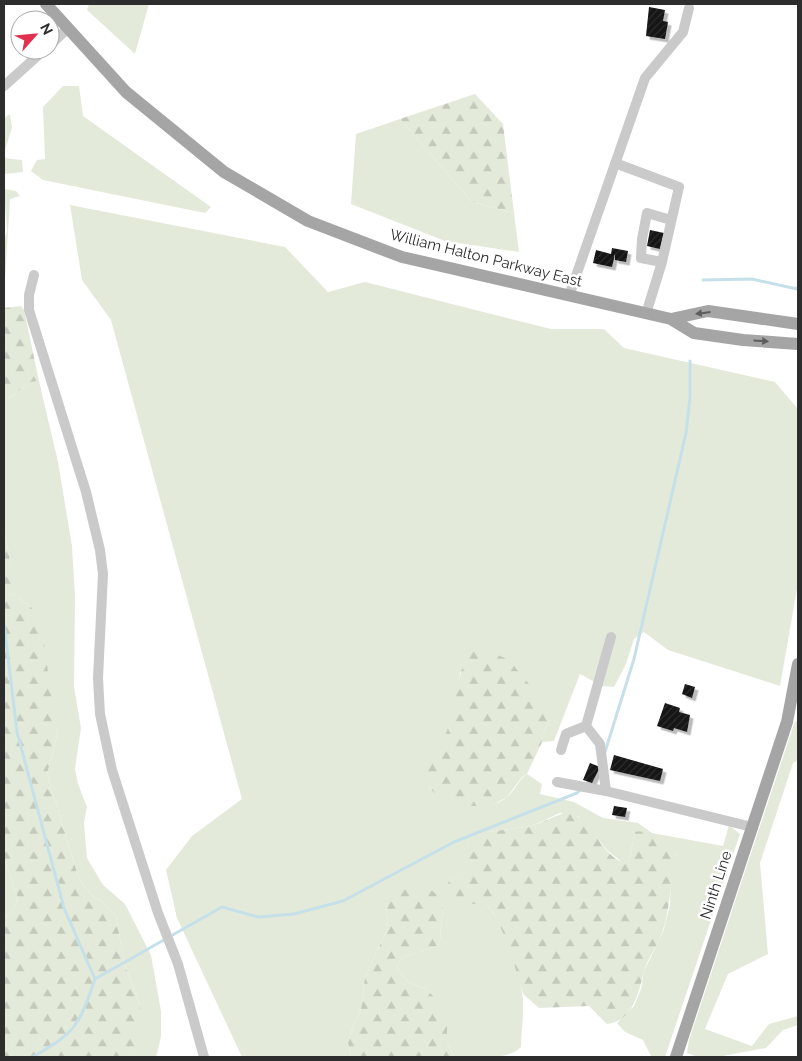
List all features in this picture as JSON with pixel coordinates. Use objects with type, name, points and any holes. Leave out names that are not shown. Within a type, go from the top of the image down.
[{"type":"main road","name":"William Halton Parkway East","points":[[46,4],[126,92],[224,172],[308,220],[402,257],[671,320],[694,332],[798,344]]},
{"type":"main road","name":"William Halton Parkway East","points":[[671,320],[708,312],[798,324]]},
{"type":"main road","name":"Ninth Line","points":[[676,1057],[787,722],[798,664]]},
{"type":"main road","name":"Ninth Line","points":[[787,722],[798,700]]},
{"type":"street","points":[[569,296],[645,78],[683,32],[689,8]]},
{"type":"street","points":[[60,36],[67,29]]},
{"type":"street","points":[[4,86],[33,60]]},
{"type":"street","points":[[615,163],[679,187],[662,262],[646,314]]},
{"type":"street","points":[[662,262],[642,258],[642,239],[648,213],[672,220]]},
{"type":"street","points":[[34,275],[29,295],[29,310],[86,492],[100,550],[103,574],[98,678],[104,738],[112,770],[185,987],[204,1057]]},
{"type":"street","points":[[586,726],[611,638]]},
{"type":"street","points":[[560,750],[566,734],[586,726]]},
{"type":"street","points":[[586,726],[600,744],[606,791]]},
{"type":"street","points":[[557,782],[606,791],[752,827]]},
{"type":"green space","points":[[89,4],[149,4],[135,54],[87,10]]},
{"type":"green space","points":[[63,86],[79,86],[83,116],[211,207],[205,213],[43,180],[31,171],[37,160],[45,159],[43,107]]},
{"type":"green space","points":[[475,94],[503,124],[514,213],[472,202],[400,119]]},
{"type":"green space","points":[[10,114],[12,128],[4,153],[4,118]]},
{"type":"green space","points":[[400,119],[472,202],[514,213],[519,252],[445,241],[351,204],[356,134]]},
{"type":"green space","points":[[4,158],[22,160],[23,172],[4,174]]},
{"type":"green space","points":[[4,189],[16,191],[20,196],[10,199],[4,296],[4,240],[7,232]]},
{"type":"green space","points":[[70,205],[285,247],[328,292],[365,282],[551,329],[604,329],[624,348],[775,382],[798,409],[798,583],[780,686],[668,650],[644,632],[634,639],[626,664],[614,687],[602,686],[580,674],[554,741],[542,742],[541,736],[550,720],[460,672],[455,708],[448,729],[432,758],[427,772],[430,789],[459,801],[478,806],[498,803],[510,795],[521,779],[527,774],[542,784],[540,794],[574,802],[603,818],[638,823],[652,833],[723,846],[729,825],[740,834],[665,1057],[651,1056],[643,1040],[625,1032],[617,1023],[634,1006],[641,989],[644,971],[663,932],[670,905],[671,874],[676,854],[635,832],[628,863],[622,862],[608,851],[578,816],[560,813],[532,826],[488,832],[466,871],[449,881],[455,904],[486,904],[505,934],[514,958],[523,1000],[521,1047],[508,1054],[499,1056],[480,1058],[454,1057],[447,1042],[447,1018],[426,989],[408,982],[396,967],[403,957],[437,946],[440,940],[443,904],[386,902],[388,928],[365,977],[361,1009],[348,1043],[351,1057],[242,1057],[177,918],[166,870],[192,836],[242,799],[111,320],[82,280]]},
{"type":"green space","points":[[21,306],[24,310],[39,381],[31,382],[4,402],[4,308]]},
{"type":"green space","points":[[39,381],[58,462],[72,546],[75,596],[74,687],[81,728],[75,769],[78,784],[87,807],[84,823],[87,858],[103,885],[125,904],[151,955],[161,1011],[161,1037],[156,1057],[134,1057],[140,1005],[124,962],[116,915],[100,900],[93,897],[79,879],[47,774],[57,736],[32,608],[12,593],[10,585],[9,555],[4,529],[4,402],[31,382]]},
{"type":"green space","points":[[4,529],[9,555],[12,593],[32,608],[43,636],[57,736],[47,774],[79,879],[93,897],[100,900],[116,915],[124,962],[140,1005],[141,1020],[134,1057],[4,1057],[4,918],[11,913],[18,899],[4,858]]},
{"type":"green space","points":[[480,647],[509,660],[549,708],[550,720],[541,736],[542,742],[527,774],[522,777],[507,797],[491,806],[472,806],[435,793],[431,790],[426,776],[430,758],[447,731],[463,666],[473,651]]},
{"type":"green space","points":[[795,721],[798,723],[798,760],[793,763],[760,863],[768,954],[728,974],[705,1029],[752,1046],[769,1024],[798,1016],[798,1025],[783,1030],[766,1048],[717,1057],[698,1057],[687,1053],[689,1040]]},
{"type":"green space","points":[[566,812],[576,815],[584,821],[607,850],[620,861],[628,863],[635,832],[647,833],[659,838],[676,855],[666,921],[646,967],[637,997],[629,1012],[623,1018],[607,1024],[589,1006],[539,1008],[523,994],[508,943],[494,914],[486,904],[455,904],[447,887],[449,881],[465,871],[464,844],[488,832],[532,826]]},
{"type":"green space","points":[[4,858],[18,899],[11,913],[4,918]]},
{"type":"green space","points":[[425,888],[436,894],[443,904],[440,940],[437,946],[403,957],[396,967],[408,982],[426,989],[439,1002],[447,1018],[447,1042],[454,1057],[351,1057],[348,1043],[361,1009],[365,977],[388,928],[386,902],[388,896],[393,891]]},
{"type":"building","points":[[649,7],[665,10],[663,21],[668,22],[665,39],[646,36]]},
{"type":"building","points":[[650,230],[664,233],[660,249],[647,246]]},
{"type":"building","points":[[612,248],[628,251],[626,262],[615,260],[615,254],[612,267],[593,263],[596,250],[611,254]]},
{"type":"building","points":[[685,684],[695,687],[692,698],[682,694]]},
{"type":"building","points":[[665,703],[680,708],[679,712],[690,715],[687,732],[674,728],[673,731],[657,726]]},
{"type":"building","points":[[614,755],[663,769],[660,781],[610,770]]},
{"type":"building","points":[[590,763],[600,767],[592,783],[583,780]]},
{"type":"building","points":[[614,806],[627,808],[625,817],[612,815]]},
{"type":"waterway","points":[[703,280],[752,279],[797,289],[798,287]]},
{"type":"waterway","points":[[605,752],[634,659],[686,433],[690,397],[690,361]]},
{"type":"waterway","points":[[4,624],[17,732],[64,908],[95,979]]},
{"type":"waterway","points":[[33,1057],[59,1041],[74,1026],[80,1018],[95,979],[222,907],[258,917],[294,914],[343,901],[454,842],[577,793],[580,790]]}]
